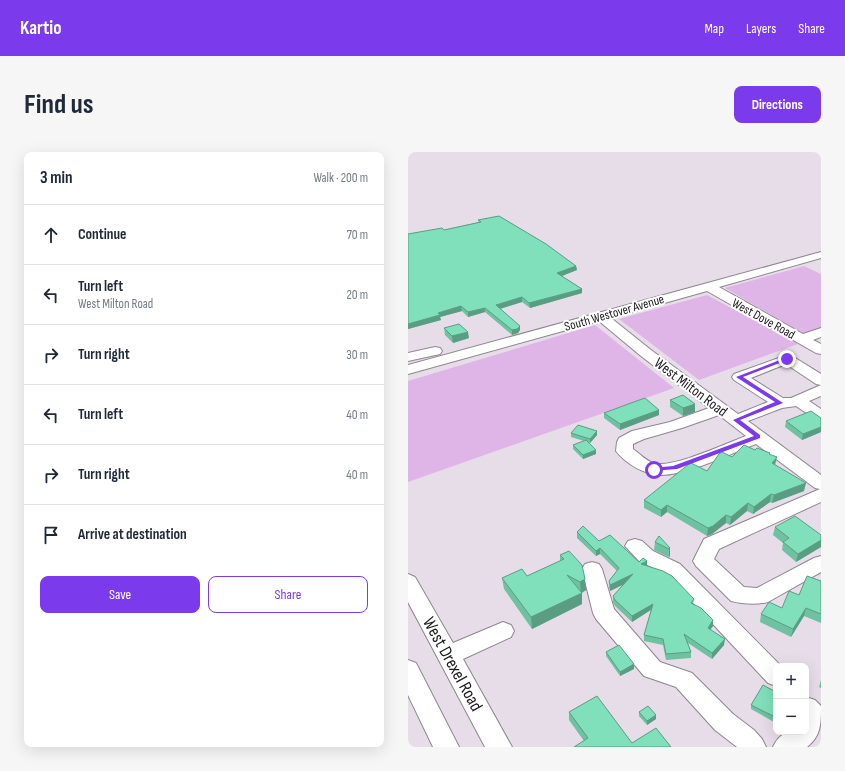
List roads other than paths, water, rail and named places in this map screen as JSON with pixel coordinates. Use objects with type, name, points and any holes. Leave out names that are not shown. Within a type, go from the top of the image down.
[{"type":"street","name":"South Westover Avenue","points":[[408,370],[821,255]]},
{"type":"street","points":[[806,259],[821,266]]},
{"type":"street","name":"West Dove Road","points":[[708,286],[821,350]]},
{"type":"street","name":"West Milton Road","points":[[600,316],[646,353],[821,484]]},
{"type":"street","points":[[803,339],[821,332]]},
{"type":"street","points":[[408,357],[447,347]]},
{"type":"street","points":[[780,403],[739,377],[787,359],[821,381]]},
{"type":"street","points":[[736,420],[780,403],[794,402],[821,390]]},
{"type":"street","points":[[798,400],[821,416]]},
{"type":"street","points":[[720,409],[676,425],[638,434],[625,442],[625,451],[654,470],[674,468],[758,437]]},
{"type":"street","points":[[821,495],[711,544],[703,561],[739,595],[760,596],[821,563]]},
{"type":"street","points":[[635,546],[646,556],[674,569],[773,673]]},
{"type":"street","points":[[592,569],[604,613],[652,669],[684,680],[724,722],[746,738],[753,747]]},
{"type":"street","name":"West Drexel Road","points":[[408,582],[499,747]]},
{"type":"street","points":[[448,655],[503,631]]},
{"type":"street","points":[[408,670],[446,747]]},
{"type":"street","points":[[809,711],[815,717],[809,726]]},
{"type":"street","points":[[786,747],[803,735]]}]
